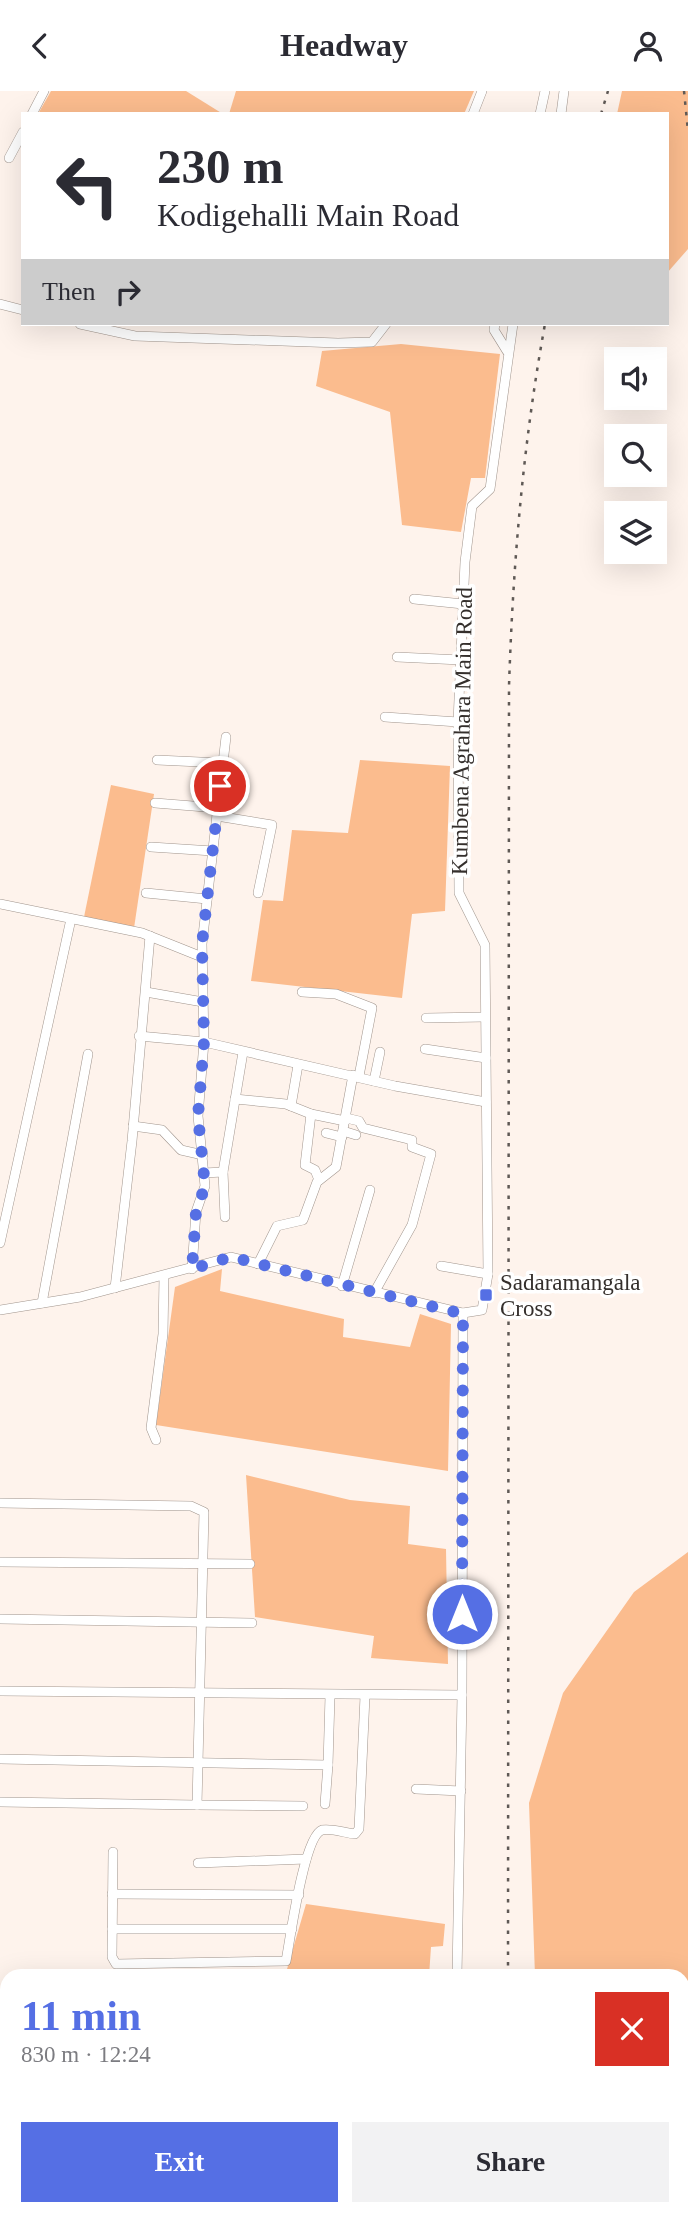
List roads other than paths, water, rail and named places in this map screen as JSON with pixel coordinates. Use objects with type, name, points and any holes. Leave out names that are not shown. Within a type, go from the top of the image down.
[{"type":"street","points":[[33,112],[44,91]]},
{"type":"street","points":[[474,112],[482,91]]},
{"type":"street","points":[[540,112],[545,91]]},
{"type":"street","points":[[561,112],[564,91]]},
{"type":"street","points":[[9,158],[21,136]]},
{"type":"street","points":[[0,304],[21,309]]},
{"type":"street","points":[[89,326],[135,336],[338,343],[372,342],[384,326]]},
{"type":"street","points":[[495,326],[494,330],[507,351]]},
{"type":"street","name":"Kumbena Agrahara Main Road","points":[[463,1314],[482,1310],[488,1274],[485,945],[459,893],[458,722],[463,604],[472,506],[490,489],[513,326]]},
{"type":"street","points":[[414,599],[463,604]]},
{"type":"street","points":[[397,657],[461,660]]},
{"type":"street","points":[[385,717],[458,722]]},
{"type":"street","points":[[192,1269],[196,1212],[205,1186],[198,1109],[204,1042],[202,957],[226,737]]},
{"type":"street","points":[[157,760],[222,763]]},
{"type":"street","points":[[155,803],[217,812],[272,825],[258,893]]},
{"type":"street","points":[[151,847],[213,851]]},
{"type":"street","points":[[146,893],[207,899]]},
{"type":"street","points":[[0,904],[150,936],[202,957]]},
{"type":"street","points":[[0,1243],[71,919]]},
{"type":"street","points":[[115,1288],[150,936]]},
{"type":"street","points":[[146,992],[203,1002]]},
{"type":"street","points":[[258,1264],[277,1226],[303,1220],[319,1180],[336,1167],[372,1008],[336,994],[302,992]]},
{"type":"street","points":[[426,1018],[485,1017]]},
{"type":"street","points":[[139,1036],[204,1042],[298,1065],[486,1102]]},
{"type":"street","points":[[425,1049],[486,1058]]},
{"type":"street","points":[[225,1217],[223,1173],[243,1052]]},
{"type":"street","points":[[374,1081],[380,1052]]},
{"type":"street","points":[[42,1303],[88,1054]]},
{"type":"street","points":[[291,1106],[298,1065]]},
{"type":"street","points":[[235,1099],[291,1106],[311,1114],[359,1121],[363,1128],[412,1140],[412,1147],[431,1154],[412,1225],[374,1293]]},
{"type":"street","points":[[311,1114],[305,1165],[315,1170],[319,1180]]},
{"type":"street","points":[[133,1126],[162,1130],[181,1150],[203,1154]]},
{"type":"street","points":[[326,1133],[355,1135]]},
{"type":"street","points":[[204,1173],[223,1173]]},
{"type":"street","points":[[342,1286],[370,1190]]},
{"type":"street","points":[[0,1310],[115,1288],[231,1257],[463,1314],[462,1695],[457,1969]]},
{"type":"street","points":[[441,1266],[488,1274]]},
{"type":"street","points":[[156,1440],[150,1428],[163,1334],[164,1276]]},
{"type":"street","points":[[0,1503],[200,1507],[204,1512],[197,1805]]},
{"type":"street","points":[[0,1562],[250,1564]]},
{"type":"street","points":[[0,1619],[252,1623]]},
{"type":"street","points":[[0,1691],[330,1696],[462,1695]]},
{"type":"street","points":[[325,1804],[330,1696]]},
{"type":"street","points":[[113,1852],[112,1957],[116,1964],[286,1961],[306,1859],[315,1835],[322,1831],[355,1834],[359,1829],[365,1696]]},
{"type":"street","points":[[0,1759],[328,1765]]},
{"type":"street","points":[[416,1789],[461,1791]]},
{"type":"street","points":[[0,1802],[303,1806]]},
{"type":"street","points":[[198,1863],[306,1859]]},
{"type":"street","points":[[112,1894],[299,1895]]},
{"type":"street","points":[[112,1929],[292,1929]]},
{"type":"railway","points":[[602,112],[608,91]]},
{"type":"railway","points":[[684,91],[688,131]]},
{"type":"railway","points":[[508,1969],[509,686],[520,504],[545,326]]},
{"type":"place","name":"Sadaramangala Cross","points":[[486,1295]]}]
